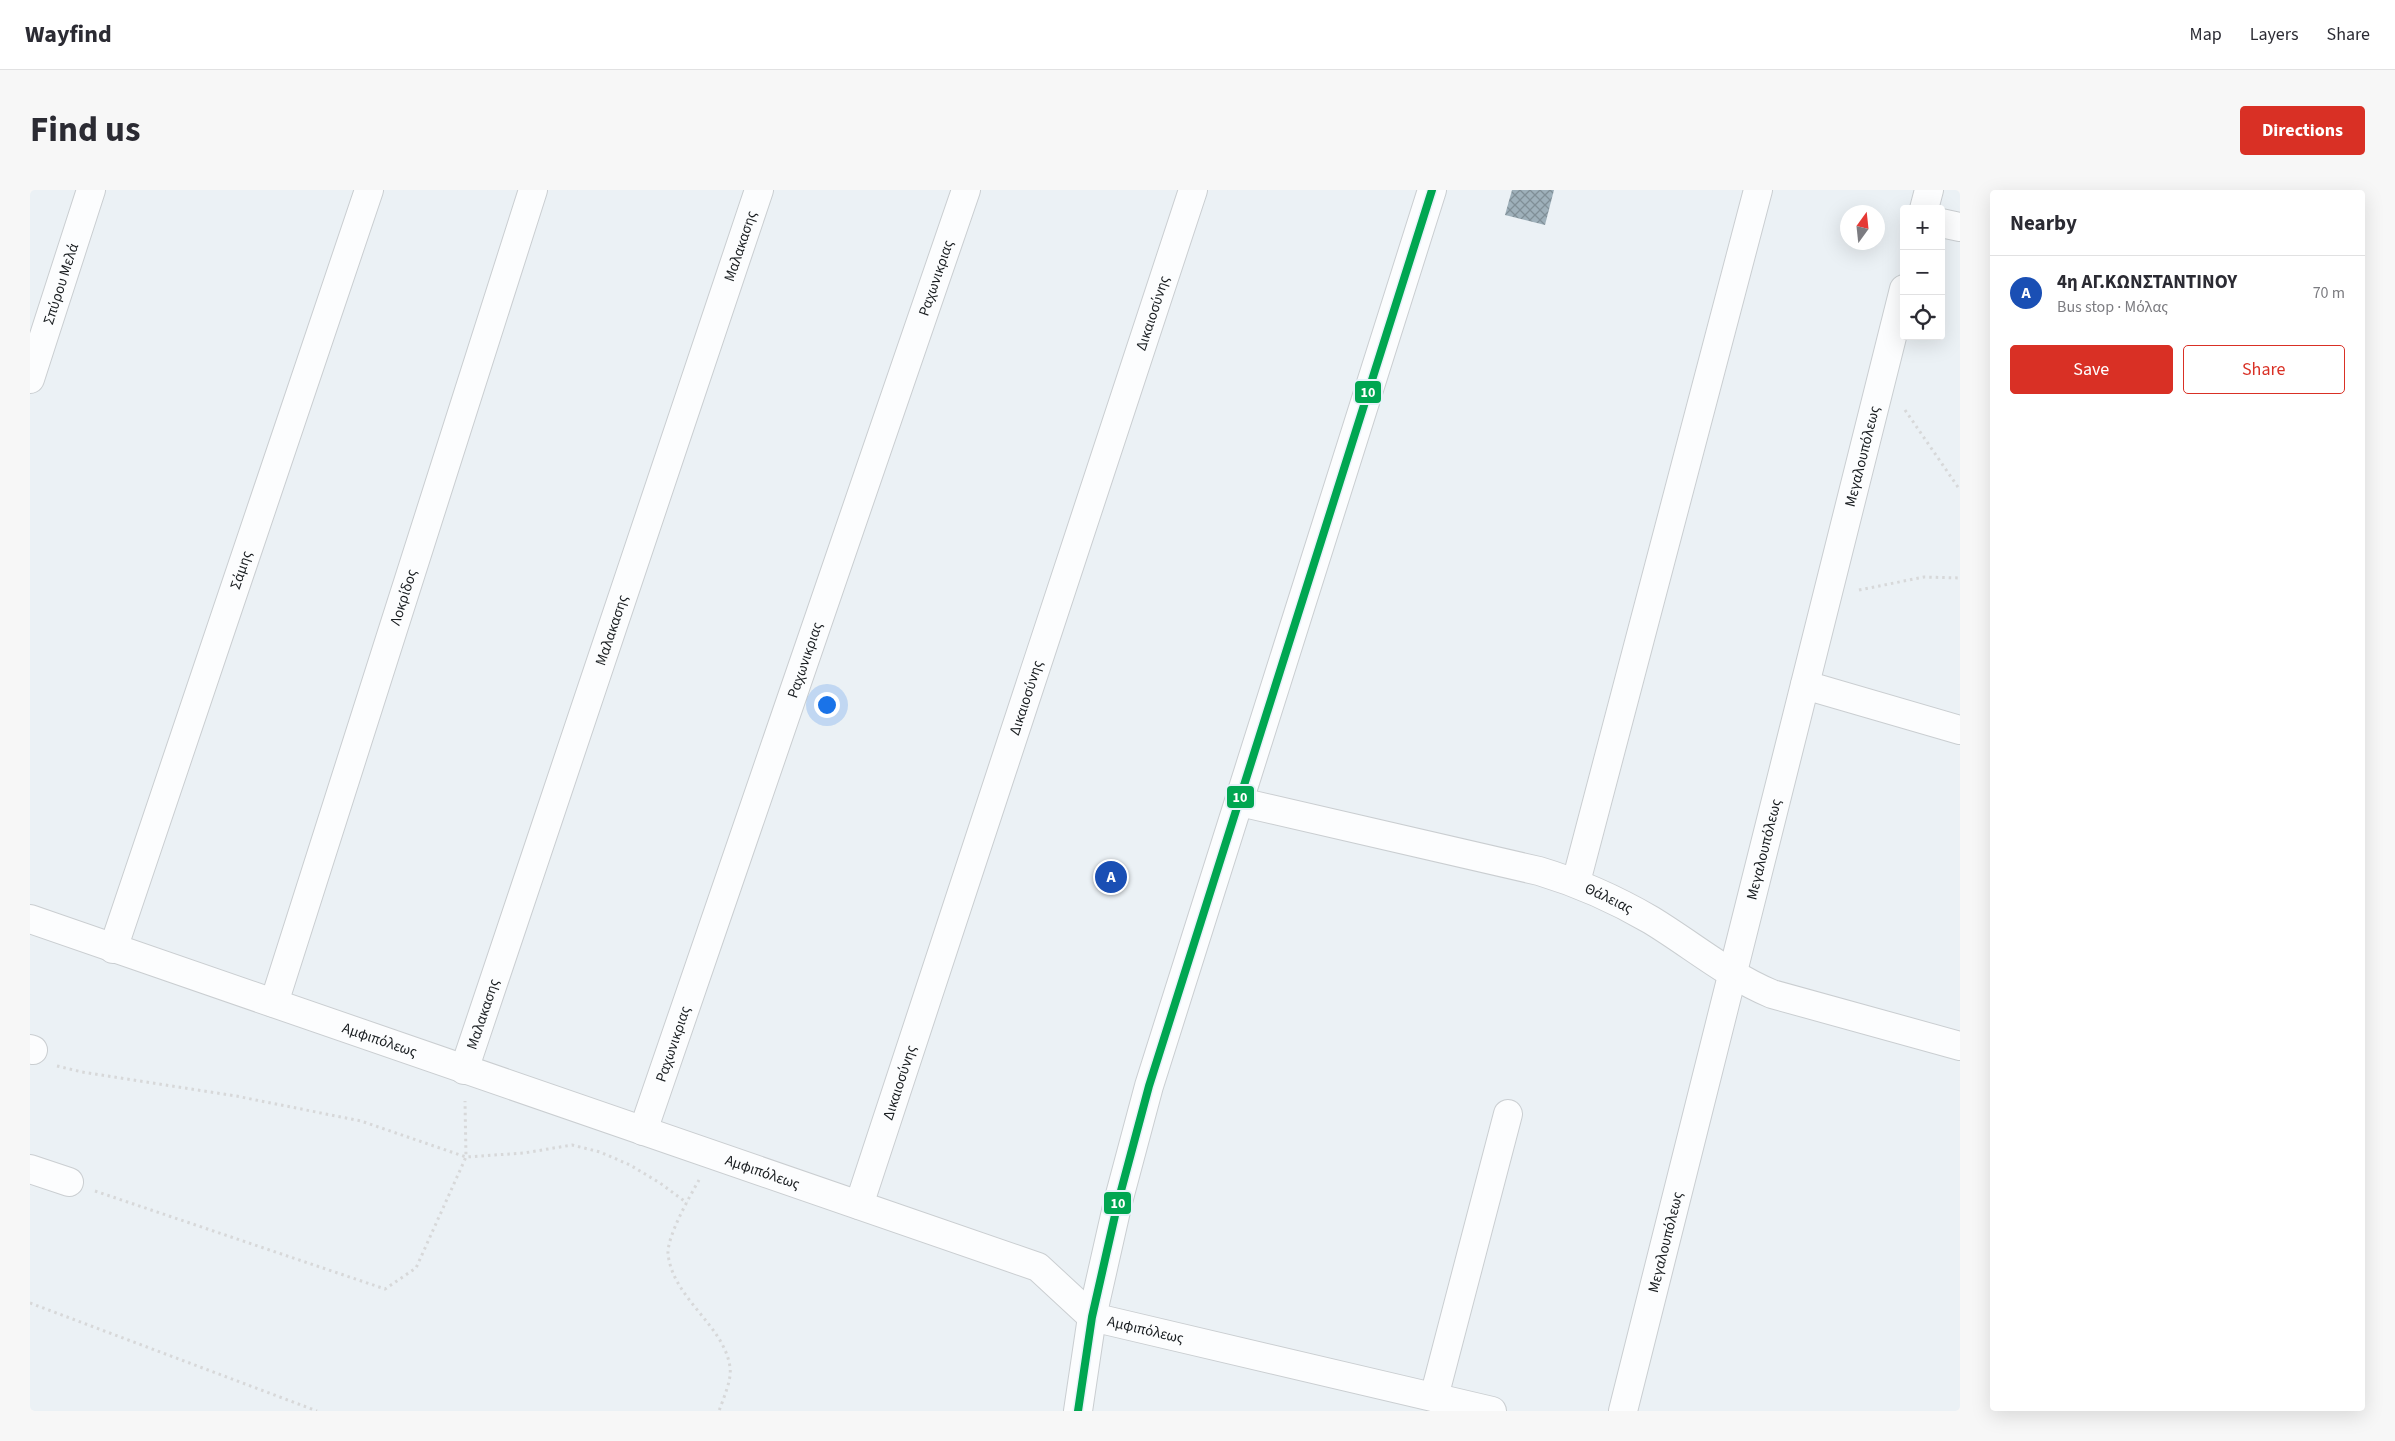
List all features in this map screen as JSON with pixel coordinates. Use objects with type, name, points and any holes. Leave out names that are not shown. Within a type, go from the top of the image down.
[{"type":"street","name":"Σπύρου Μελά","points":[[30,379],[90,190]]},
{"type":"street","name":"Σάμης","points":[[113,949],[369,190]]},
{"type":"street","name":"Λοκρίδος","points":[[274,1002],[532,190]]},
{"type":"street","name":"Μαλακασης","points":[[464,1070],[759,190]]},
{"type":"street","name":"Ραχωνικριας","points":[[643,1131],[966,190]]},
{"type":"street","name":"Δικαιοσύνης","points":[[859,1205],[1193,190]]},
{"type":"street","points":[[1078,1411],[1092,1318],[1118,1202],[1149,1086],[1432,190]]},
{"type":"street","points":[[1576,882],[1758,190]]},
{"type":"street","points":[[1925,205],[1929,190]]},
{"type":"street","points":[[1945,223],[1960,227]]},
{"type":"street","name":"Μεγαλουπόλεως","points":[[1623,1411],[1903,295]]},
{"type":"street","points":[[1805,685],[1960,730]]},
{"type":"street","name":"Θάλειας","points":[[1240,802],[1539,871],[1576,882],[1652,921],[1732,975],[1757,988],[1793,1001],[1960,1046]]},
{"type":"street","name":"Αμφιπόλεως","points":[[30,920],[274,1002],[464,1070],[1038,1267],[1092,1318],[1492,1411]]},
{"type":"street","points":[[1434,1397],[1508,1114]]},
{"type":"street","points":[[30,1169],[69,1182]]},
{"type":"path","points":[[1882,378],[1960,490]]},
{"type":"path","points":[[1827,597],[1924,577],[1960,578]]},
{"type":"path","points":[[31,1049],[56,1066],[82,1072],[236,1096],[362,1121],[466,1157],[524,1154],[572,1145],[600,1152],[630,1166],[660,1183],[687,1203]]},
{"type":"path","points":[[69,1182],[385,1289],[416,1268],[466,1157],[464,1070]]},
{"type":"path","points":[[712,1155],[677,1221],[668,1253],[678,1285],[723,1346],[731,1368],[718,1411]]},
{"type":"path","points":[[30,1303],[316,1411]]},
{"type":"building","points":[[1512,190],[1554,190],[1545,225],[1505,215]]},
{"type":"transit line","name":"10","points":[[1078,1411],[1092,1317],[1118,1202],[1149,1086],[1432,190]]},
{"type":"place","name":"4η ΑΓ.ΚΩΝΣΤΑΝΤΙΝΟΥ","points":[[1111,877]]}]
